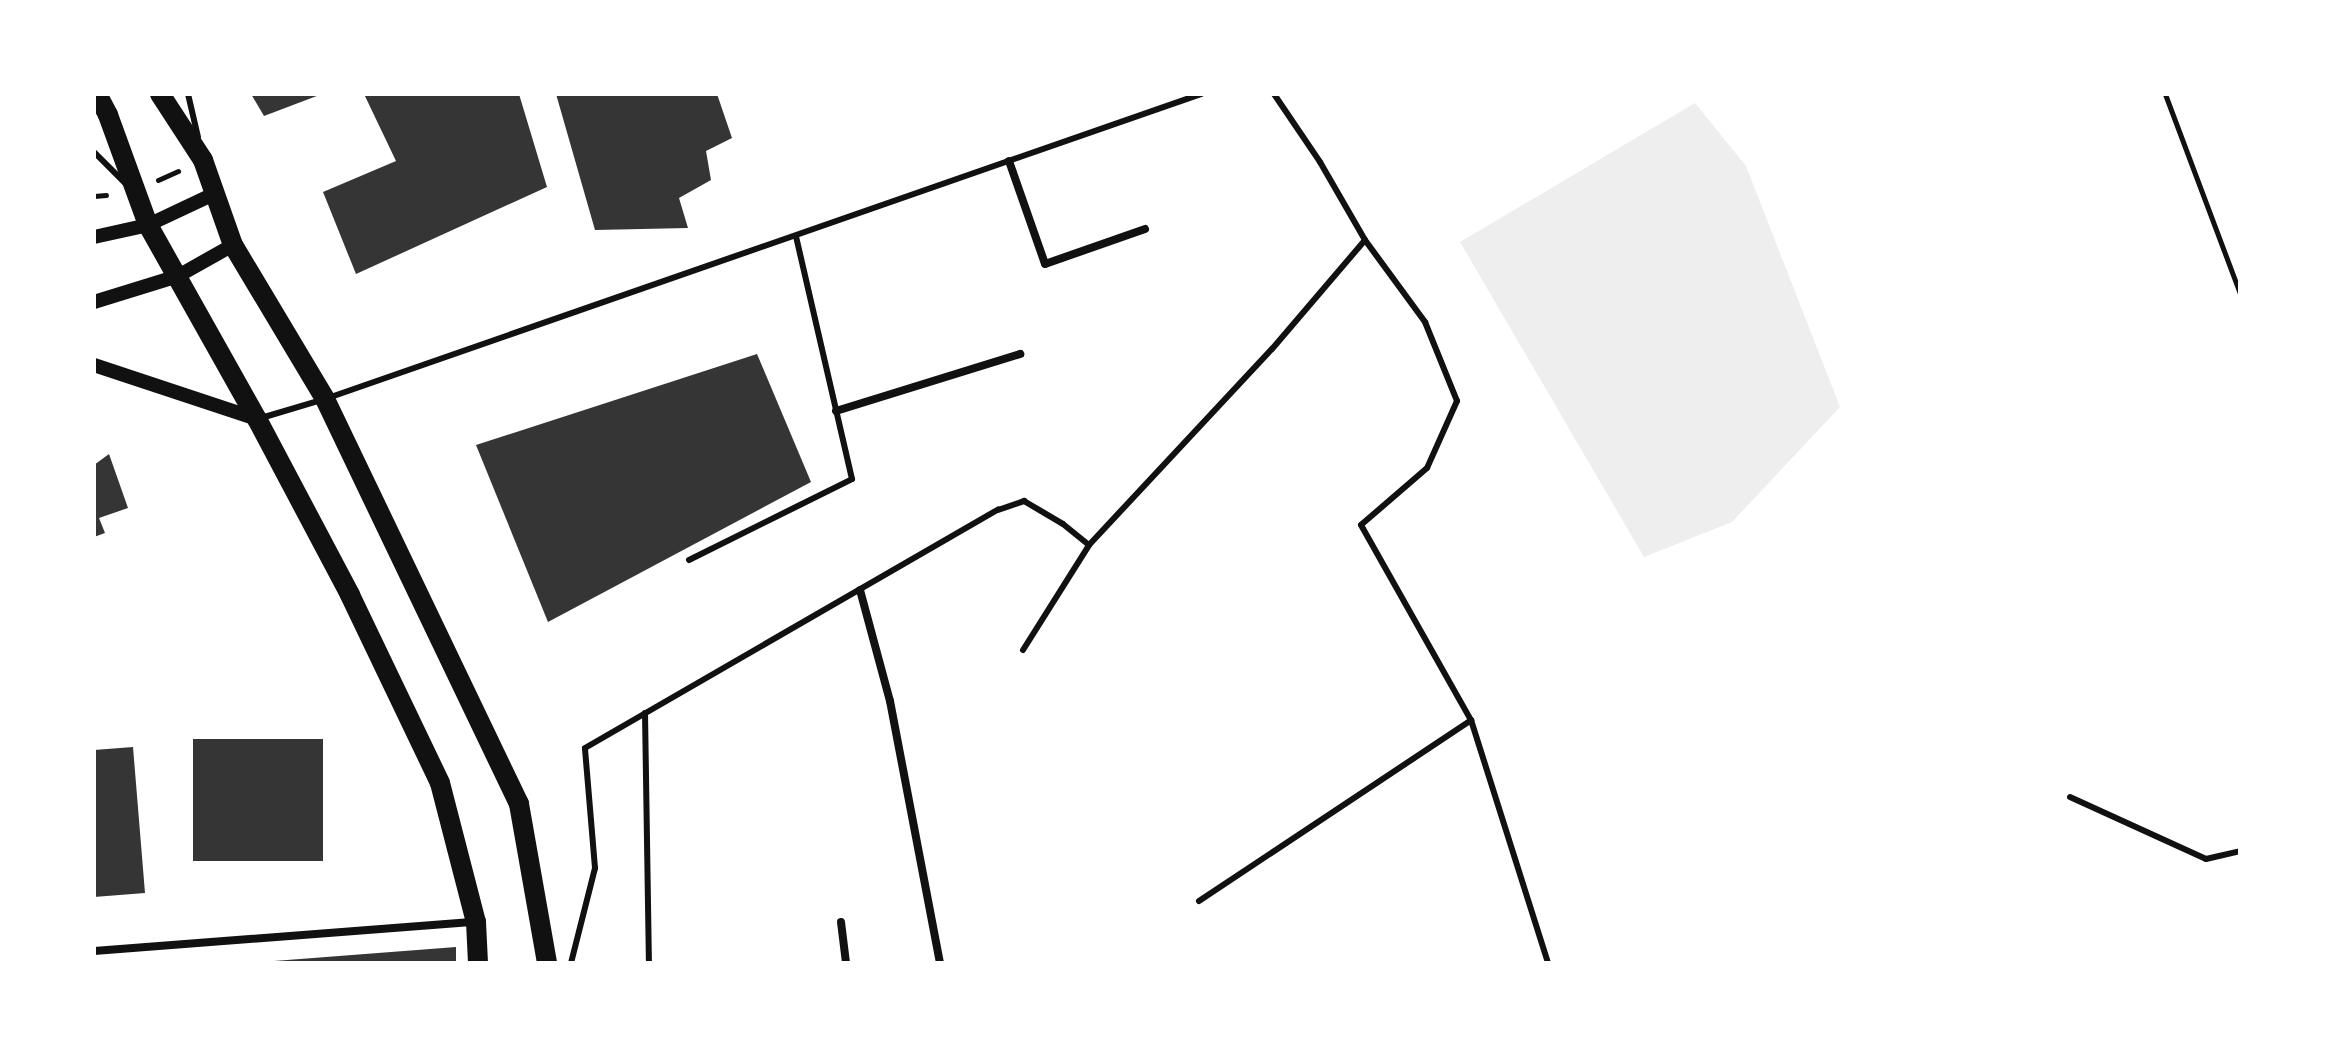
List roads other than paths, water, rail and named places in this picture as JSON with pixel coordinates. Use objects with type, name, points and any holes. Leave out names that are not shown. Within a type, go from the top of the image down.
[{"type":"main road","points":[[97,94],[108,115],[133,191],[148,225],[257,419],[350,595],[440,783],[476,922],[478,963]]},
{"type":"main road","points":[[160,94],[203,160],[233,245],[325,399],[519,804],[547,963]]},
{"type":"street","points":[[1009,161],[1045,264],[1145,229]]},
{"type":"street","points":[[94,237],[148,225],[214,194]]},
{"type":"street","points":[[94,302],[178,276],[233,245]]},
{"type":"street","points":[[836,411],[1020,354]]},
{"type":"street","points":[[94,365],[257,419]]},
{"type":"street","points":[[860,590],[890,701],[940,963]]},
{"type":"street","points":[[94,951],[476,922]]},
{"type":"street","points":[[841,922],[846,963]]},
{"type":"lane","points":[[188,94],[203,160]]},
{"type":"lane","points":[[257,419],[325,399],[1201,94]]},
{"type":"lane","points":[[1274,94],[1320,162],[1365,240],[1425,322],[1457,401],[1427,468],[1361,525],[1471,720],[1548,963]]},
{"type":"lane","points":[[94,152],[133,191]]},
{"type":"lane","points":[[689,560],[852,479],[796,236]]},
{"type":"lane","points":[[1023,650],[1089,545],[1272,349],[1365,240]]},
{"type":"lane","points":[[571,963],[595,868],[585,748],[998,510],[1024,501],[1063,524],[1089,545]]},
{"type":"lane","points":[[645,713],[649,963]]},
{"type":"lane","points":[[1199,901],[1471,720]]},
{"type":"lane","points":[[2070,797],[2206,859],[2240,851]]}]
